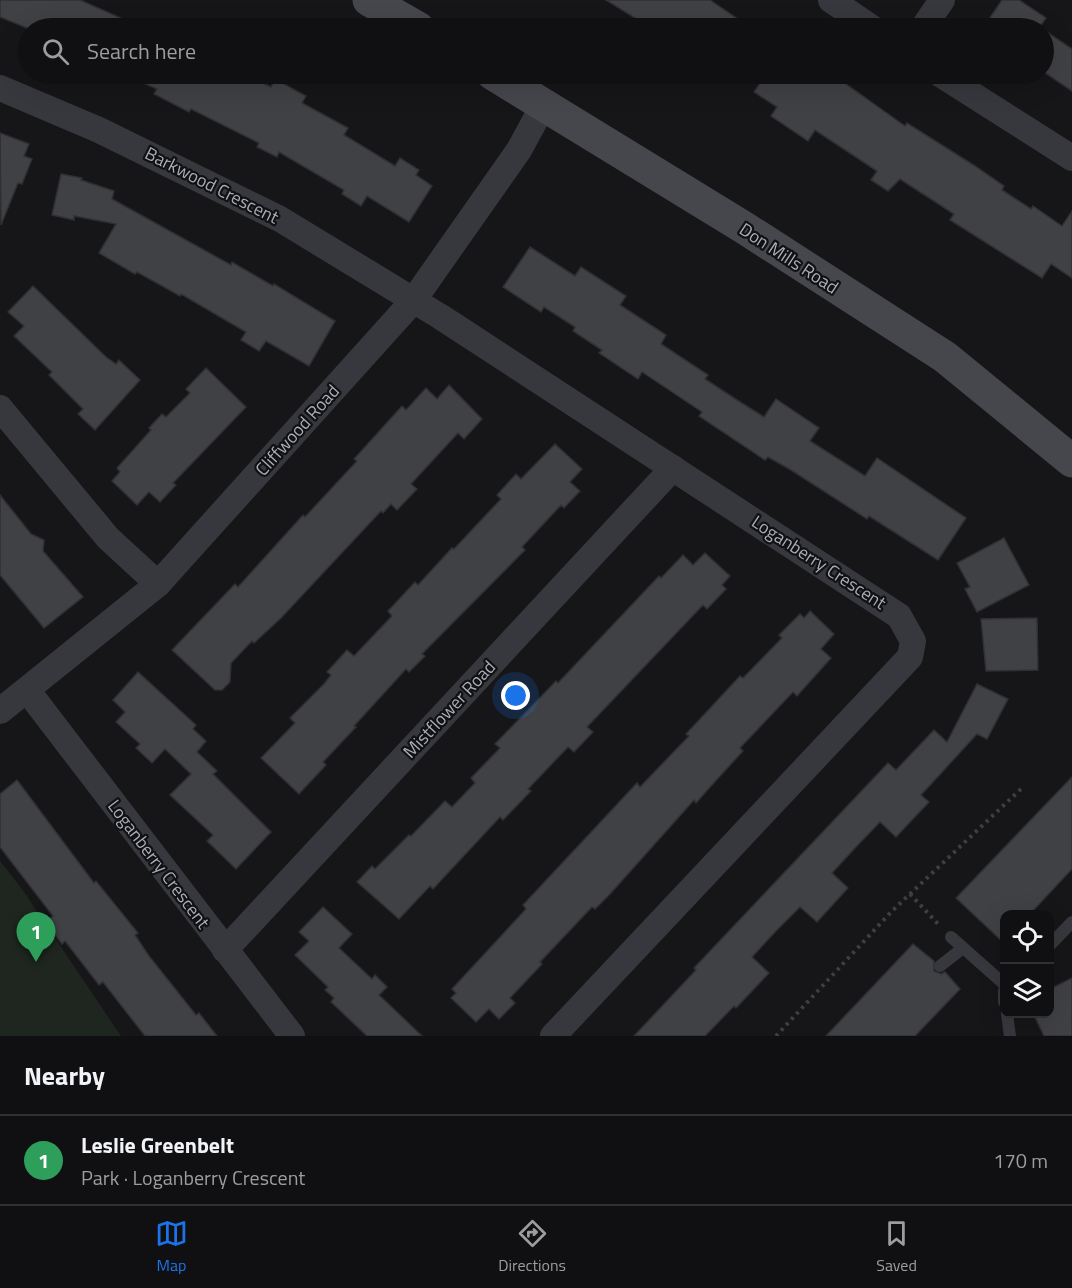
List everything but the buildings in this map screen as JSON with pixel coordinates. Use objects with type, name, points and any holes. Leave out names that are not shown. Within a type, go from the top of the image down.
[{"type":"main road","points":[[369,0],[400,18]]},
{"type":"main road","name":"Don Mills Road","points":[[510,84],[945,357],[1072,461]]},
{"type":"street","points":[[831,0],[857,18]]},
{"type":"street","points":[[930,18],[942,0]]},
{"type":"street","points":[[956,84],[1072,158]]},
{"type":"street","name":"Barkwood Crescent","points":[[0,88],[99,130],[225,190],[280,219],[413,301]]},
{"type":"street","name":"Cliffwood Road","points":[[0,711],[158,584],[413,301],[519,150],[544,104]]},
{"type":"street","name":"Loganberry Crescent","points":[[413,301],[847,583],[886,605],[899,616],[913,641],[910,657],[553,1036]]},
{"type":"street","points":[[0,408],[108,538],[158,584]]},
{"type":"street","name":"Mistflower Road","points":[[225,950],[673,468]]},
{"type":"street","name":"Loganberry Crescent","points":[[27,690],[292,1036]]},
{"type":"lane","points":[[1054,941],[1072,922]]},
{"type":"lane","points":[[951,937],[1000,980]]},
{"type":"lane","points":[[940,966],[963,948]]},
{"type":"lane","points":[[1007,1018],[1010,1036]]},
{"type":"path","points":[[776,1036],[910,894],[1022,788]]},
{"type":"path","points":[[910,894],[951,937]]},
{"type":"shaded area","points":[[0,861],[22,889],[121,1036],[0,1036]]},
{"type":"place","name":"Leslie Greenbelt","points":[[36,962]]}]
